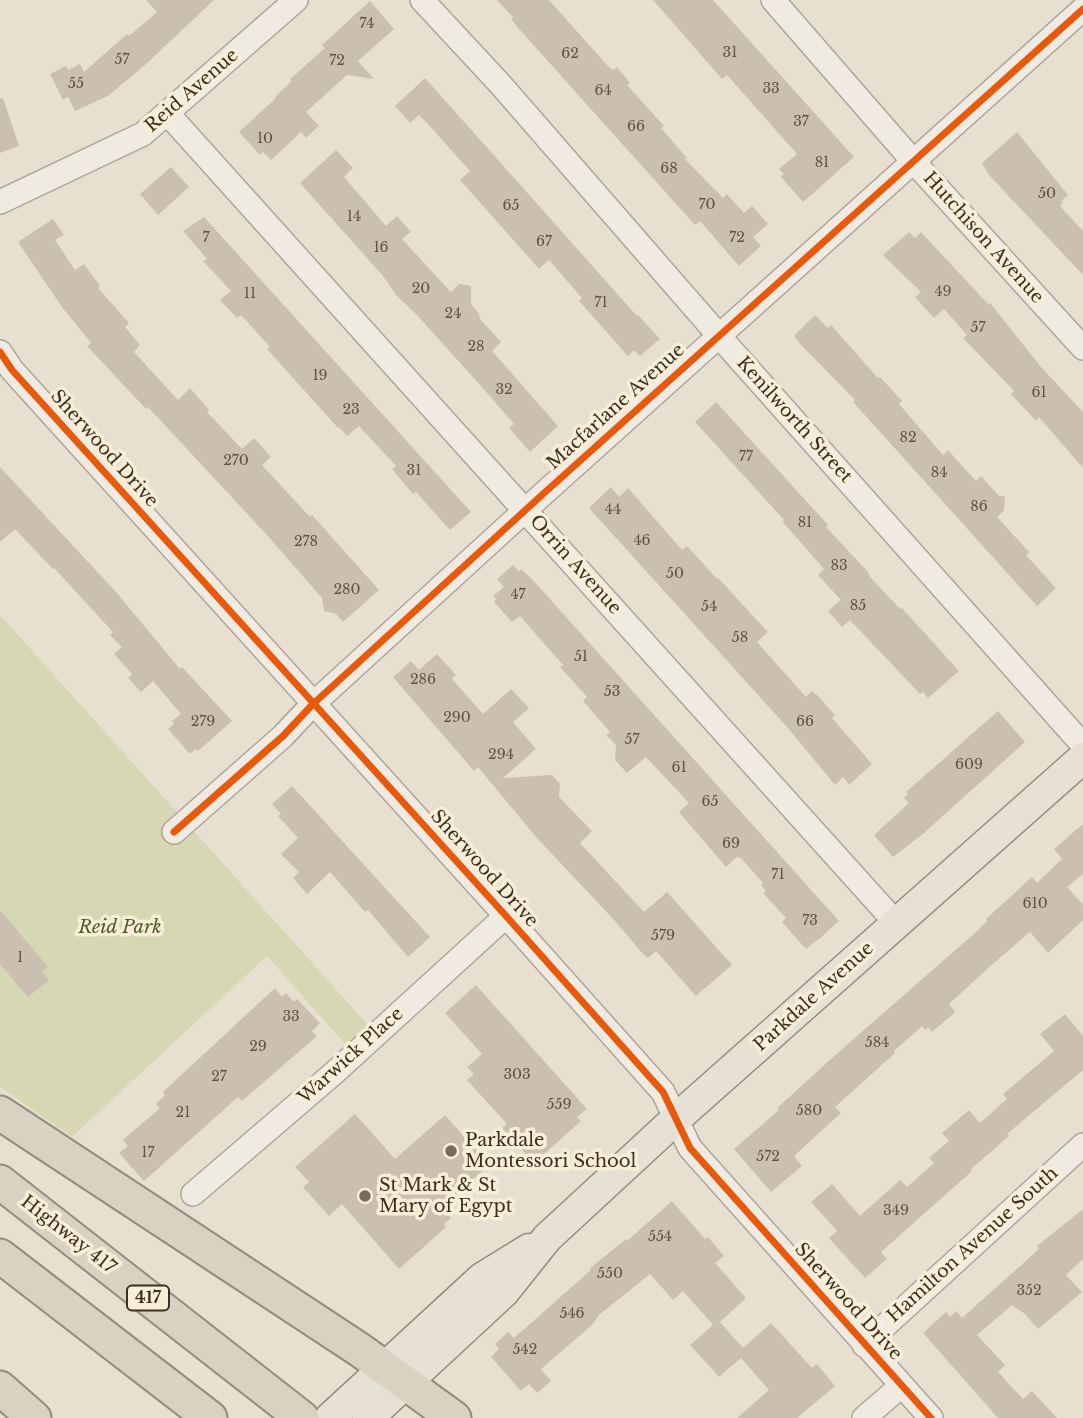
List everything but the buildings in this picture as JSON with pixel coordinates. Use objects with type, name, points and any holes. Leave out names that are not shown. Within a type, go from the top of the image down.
[{"type":"highway","points":[[0,1113],[397,1375],[454,1418]]},
{"type":"highway","name":"Highway 417","points":[[0,1182],[299,1416]]},
{"type":"highway","points":[[0,1256],[210,1418]]},
{"type":"highway","points":[[0,1388],[34,1418]]},
{"type":"main road","name":"Parkdale Avenue","points":[[368,1418],[397,1375],[482,1278],[547,1238],[677,1118],[1083,758]]},
{"type":"main road","name":"Parkdale Avenue","points":[[330,1418],[397,1375]]},
{"type":"street","name":"Reid Avenue","points":[[0,201],[143,134],[296,0]]},
{"type":"street","name":"Kenilworth Street","points":[[422,0],[501,85],[1083,746]]},
{"type":"street","name":"Hutchison Avenue","points":[[773,0],[913,161],[1083,348]]},
{"type":"street","name":"Macfarlane Avenue","points":[[174,832],[283,736],[313,704],[525,510],[1083,9]]},
{"type":"street","name":"Orrin Avenue","points":[[168,114],[897,924]]},
{"type":"street","name":"Sherwood Drive","points":[[0,352],[12,370],[663,1092],[690,1148],[931,1418]]},
{"type":"street","name":"Warwick Place","points":[[193,1194],[334,1073],[506,916]]},
{"type":"street","name":"Hamilton Avenue South","points":[[864,1345],[1083,1145]]},
{"type":"street","points":[[863,1418],[901,1386]]},
{"type":"green space","name":"Reid Park","points":[[0,615],[376,1034],[354,1054],[267,956],[72,1137],[0,1087]]},
{"type":"cycle path","points":[[174,832],[283,736],[313,704],[543,494],[1083,9]]},
{"type":"cycle path","points":[[0,352],[12,370],[663,1092],[690,1148],[931,1418]]},
{"type":"place","name":"Parkdale Montessori School","points":[[451,1151]]},
{"type":"place","name":"St Mark & St Mary of Egypt","points":[[365,1196]]}]
